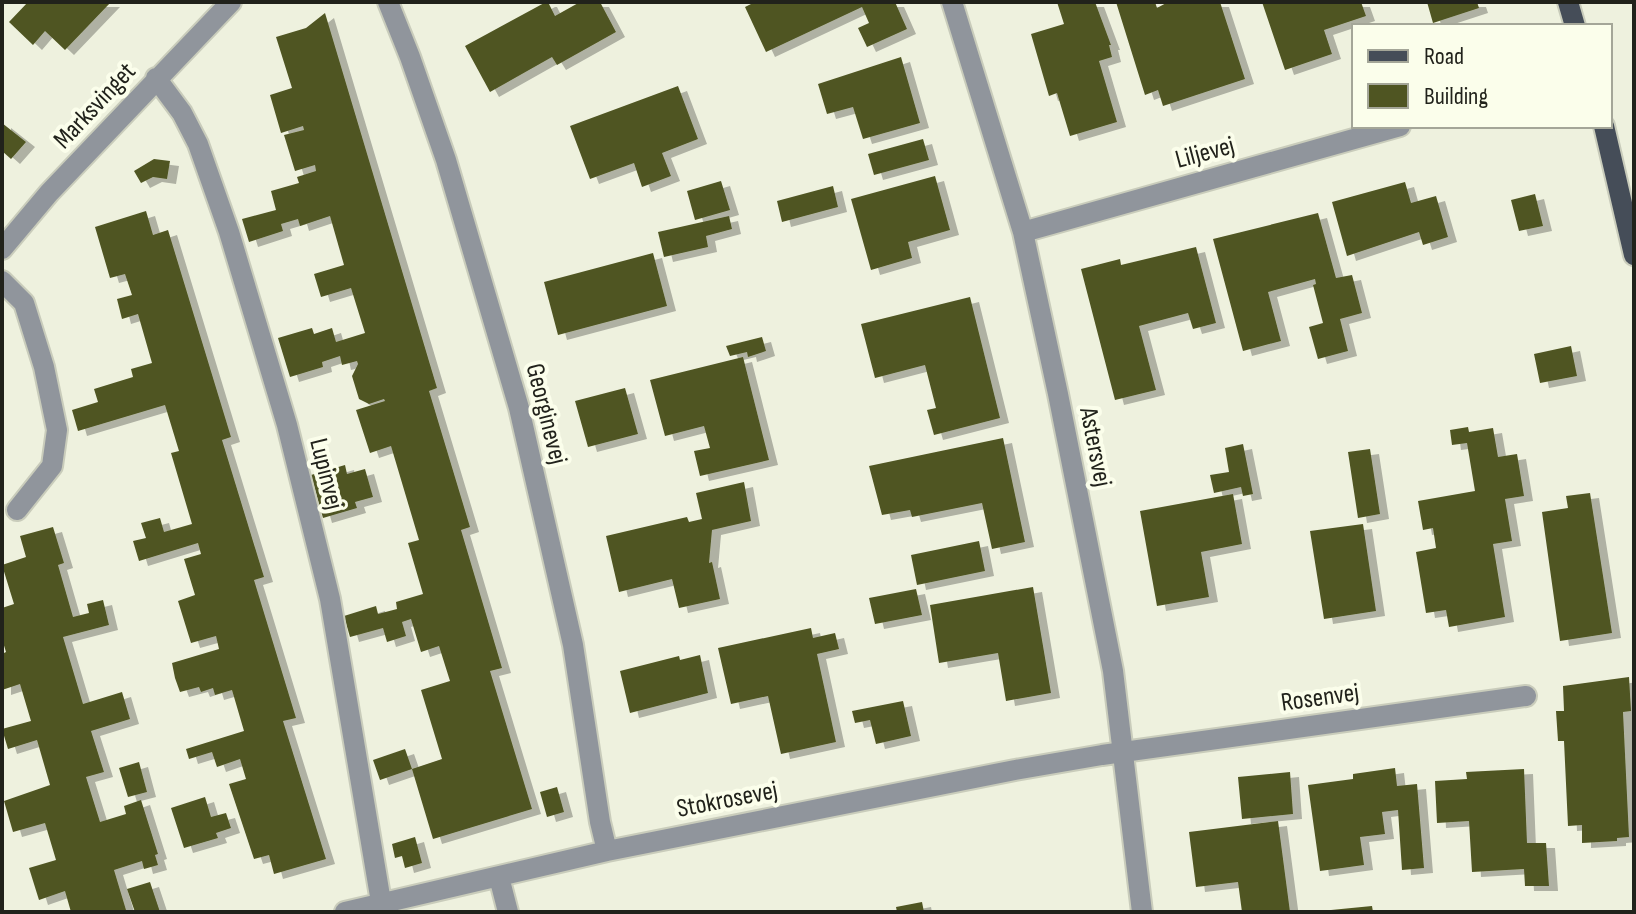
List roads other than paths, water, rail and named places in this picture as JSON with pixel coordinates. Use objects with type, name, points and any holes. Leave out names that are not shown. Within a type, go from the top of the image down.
[{"type":"main road","points":[[1568,2],[1574,24]]},
{"type":"main road","points":[[1604,128],[1634,255]]},
{"type":"street","name":"Georginevej","points":[[388,2],[446,160],[519,408],[573,645],[607,851]]},
{"type":"street","name":"Astersvej","points":[[952,2],[1023,232],[1113,671],[1142,912]]},
{"type":"street","name":"Marksvinget","points":[[2,249],[49,193],[226,3]]},
{"type":"street","name":"Lupinvej","points":[[156,78],[182,113],[198,144],[229,232],[287,425],[330,599],[381,902]]},
{"type":"street","name":"Liljevej","points":[[1023,232],[1393,128]]},
{"type":"street","points":[[2,281],[24,303],[44,367],[57,430],[52,466],[17,510]]},
{"type":"street","name":"Rosenvej","points":[[1122,752],[1526,696]]},
{"type":"street","name":"Stokrosevej","points":[[345,912],[607,851],[1015,770],[1122,752]]},
{"type":"street","points":[[499,877],[508,912]]}]
